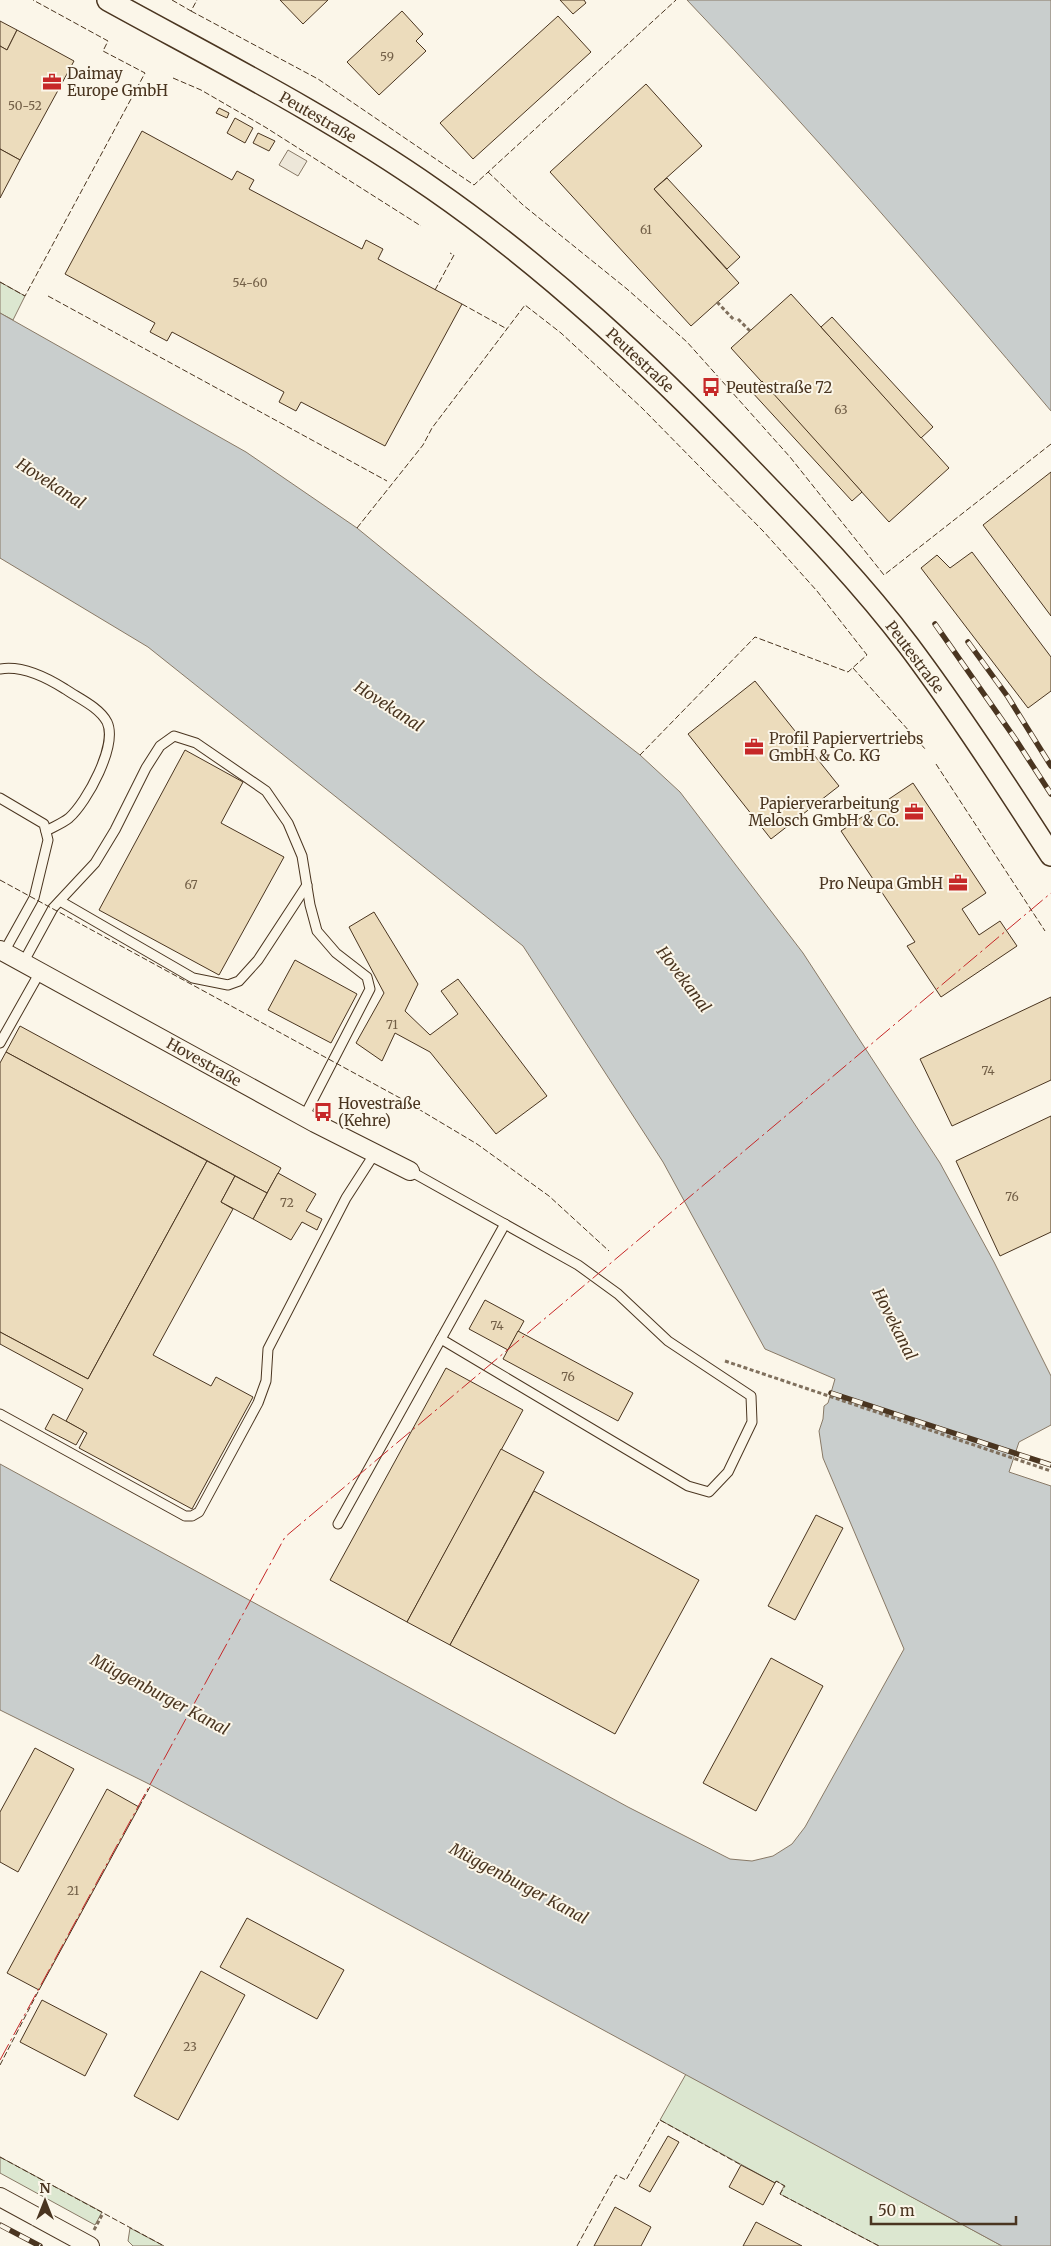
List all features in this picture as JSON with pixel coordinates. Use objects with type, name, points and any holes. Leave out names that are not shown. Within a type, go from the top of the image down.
[{"type":"street","name":"Peutestraße","points":[[108,0],[293,102],[378,152],[433,189],[526,257],[574,298],[704,420],[831,552],[908,645],[988,758],[1051,855]]},
{"type":"street","name":"Hovestraße","points":[[2,951],[304,1117],[410,1171]]},
{"type":"street","points":[[0,2197],[90,2246]]},
{"type":"lane","points":[[0,669],[23,669],[58,684],[96,710],[107,721],[110,736],[106,757],[88,792],[69,818],[46,831]]},
{"type":"lane","points":[[23,963],[53,908],[95,863],[115,830],[146,768],[160,746],[174,736],[196,743],[266,791],[288,823],[302,856],[317,932],[336,953],[367,976],[370,989],[304,1117]]},
{"type":"lane","points":[[0,798],[44,824],[48,840],[34,898],[2,951]]},
{"type":"lane","points":[[60,901],[192,978],[228,985],[239,981],[258,960],[307,885]]},
{"type":"lane","points":[[0,1043],[40,972]]},
{"type":"lane","points":[[0,1414],[185,1516],[192,1516],[199,1512],[258,1402],[266,1381],[268,1350],[346,1198],[375,1153]]},
{"type":"lane","points":[[410,1171],[578,1265],[618,1294],[668,1341],[751,1396],[752,1422],[728,1472],[709,1492],[688,1486],[441,1340]]},
{"type":"lane","points":[[338,1524],[506,1224]]},
{"type":"path","points":[[717,302],[750,331]]},
{"type":"path","points":[[722,1360],[1051,1471]]},
{"type":"green space","points":[[0,282],[25,296],[13,320],[0,313]]},
{"type":"green space","points":[[686,2074],[1002,2246],[879,2246],[780,2194],[784,2186],[777,2181],[775,2183],[660,2120]]},
{"type":"green space","points":[[0,2157],[102,2212],[95,2225],[0,2173]]},
{"type":"green space","points":[[130,2228],[164,2246],[133,2246],[128,2241]]},
{"type":"shaded area","points":[[288,150],[307,161],[298,176],[279,165]]},
{"type":"water","points":[[687,0],[1051,0],[1051,411],[872,202]]},
{"type":"water","points":[[0,313],[246,452],[357,528],[536,674],[640,755],[680,792],[803,953],[940,1163],[994,1262],[1051,1376],[1051,1425],[1019,1442],[1009,1472],[1051,1486],[1051,2246],[1002,2246],[151,1785],[0,1710],[0,1464],[628,1807],[730,1859],[752,1861],[773,1856],[792,1844],[805,1827],[904,1649],[823,1458],[819,1431],[823,1419],[824,1406],[828,1403],[835,1379],[765,1349],[663,1162],[523,946],[148,647],[0,558]]},
{"type":"building","points":[[280,0],[328,0],[303,24]]},
{"type":"building","points":[[560,0],[584,0],[586,3],[573,14]]},
{"type":"building","points":[[402,11],[423,34],[416,41],[426,51],[379,95],[347,62]]},
{"type":"building","points":[[558,16],[591,52],[473,159],[440,123]]},
{"type":"building","points":[[0,21],[17,30],[7,50],[0,46]]},
{"type":"building","points":[[17,30],[74,61],[20,160],[0,149],[0,46],[7,50]]},
{"type":"building","points":[[646,84],[702,146],[654,189],[739,283],[691,326],[550,172]]},
{"type":"building","points":[[219,108],[229,113],[227,118],[216,113]]},
{"type":"building","points":[[235,118],[253,128],[245,143],[227,133]]},
{"type":"building","points":[[142,131],[232,180],[237,171],[254,180],[249,189],[362,249],[366,240],[383,249],[378,259],[462,304],[385,446],[301,402],[296,411],[279,402],[284,392],[172,332],[167,341],[150,332],[155,323],[65,274]]},
{"type":"building","points":[[258,133],[275,141],[269,151],[253,143]]},
{"type":"building","points":[[0,149],[20,160],[0,198]]},
{"type":"building","points":[[667,178],[740,257],[727,269],[654,189]]},
{"type":"building","points":[[791,294],[949,468],[889,522],[731,348]]},
{"type":"building","points":[[832,317],[933,427],[921,438],[821,327]]},
{"type":"building","points":[[762,381],[862,492],[852,501],[751,391]]},
{"type":"building","points":[[1051,472],[1051,616],[983,525]]},
{"type":"building","points":[[972,552],[1051,657],[1051,691],[1028,708],[921,568],[937,555],[950,568]]},
{"type":"building","points":[[755,681],[839,786],[771,839],[688,734]]},
{"type":"building","points":[[185,750],[243,782],[221,823],[284,857],[219,975],[99,910]]},
{"type":"building","points":[[913,783],[986,893],[962,909],[979,935],[1000,921],[1017,946],[941,997],[907,946],[915,942],[841,831]]},
{"type":"building","points":[[374,912],[418,984],[405,1011],[430,1035],[458,1014],[441,991],[458,979],[547,1096],[496,1134],[430,1052],[395,1033],[382,1061],[356,1043],[384,993],[349,927]]},
{"type":"building","points":[[295,960],[357,994],[331,1043],[268,1010]]},
{"type":"building","points":[[1051,997],[1051,1080],[952,1126],[920,1059]]},
{"type":"building","points":[[20,1026],[281,1168],[267,1193],[6,1052]]},
{"type":"building","points":[[6,1052],[207,1161],[88,1379],[0,1332],[0,1063]]},
{"type":"building","points":[[1051,1116],[1051,1232],[1000,1256],[956,1161]]},
{"type":"building","points":[[207,1161],[235,1176],[221,1202],[233,1209],[153,1355],[211,1386],[216,1377],[253,1397],[192,1509],[79,1448],[87,1433],[66,1421],[83,1389],[0,1344],[0,1332],[88,1379]]},
{"type":"building","points":[[278,1173],[316,1194],[306,1211],[322,1219],[317,1230],[302,1222],[291,1240],[253,1219]]},
{"type":"building","points":[[235,1176],[267,1193],[253,1219],[221,1202]]},
{"type":"building","points":[[485,1300],[524,1321],[508,1350],[469,1329]]},
{"type":"building","points":[[518,1331],[633,1393],[618,1421],[503,1359]]},
{"type":"building","points":[[446,1368],[523,1410],[407,1622],[330,1580]]},
{"type":"building","points":[[53,1414],[84,1431],[76,1445],[45,1429]]},
{"type":"building","points":[[501,1449],[544,1472],[450,1645],[407,1622]]},
{"type":"building","points":[[534,1491],[699,1580],[615,1734],[450,1645]]},
{"type":"building","points":[[816,1515],[843,1528],[795,1620],[768,1606]]},
{"type":"building","points":[[771,1658],[823,1686],[756,1811],[703,1783]]},
{"type":"building","points":[[35,1748],[74,1769],[18,1872],[0,1862],[0,1812]]},
{"type":"building","points":[[107,1789],[139,1807],[39,1990],[7,1973]]},
{"type":"building","points":[[247,1918],[344,1970],[317,2019],[220,1967]]},
{"type":"building","points":[[201,1971],[245,1995],[178,2120],[134,2096]]},
{"type":"building","points":[[42,2000],[107,2034],[85,2076],[20,2042]]},
{"type":"building","points":[[668,2136],[679,2142],[650,2192],[639,2186]]},
{"type":"building","points":[[741,2165],[775,2183],[763,2205],[729,2187]]},
{"type":"building","points":[[615,2207],[651,2227],[641,2246],[594,2246]]},
{"type":"building","points":[[756,2222],[802,2246],[743,2246]]},
{"type":"railway","points":[[935,624],[1016,740],[1051,794]]},
{"type":"railway","points":[[968,642],[1008,697],[1051,766]]},
{"type":"railway","points":[[831,1393],[1051,1465]]},
{"type":"railway","points":[[0,2225],[40,2246]]},
{"type":"fence","points":[[0,282],[25,296],[145,73],[103,51],[108,41],[33,0]]},
{"type":"fence","points":[[172,0],[191,11],[197,0]]},
{"type":"fence","points":[[191,11],[318,79],[474,185],[676,0]]},
{"type":"fence","points":[[173,78],[201,90],[265,127],[421,226]]},
{"type":"fence","points":[[488,172],[523,205],[627,289],[687,342],[790,457],[884,575],[1051,444]]},
{"type":"fence","points":[[435,290],[454,255],[450,253]]},
{"type":"fence","points":[[48,296],[387,481]]},
{"type":"fence","points":[[462,304],[507,329]]},
{"type":"fence","points":[[357,528],[423,445],[432,428],[525,305],[561,333],[642,408],[764,532],[817,591],[867,655],[848,672],[755,637],[640,755]]},
{"type":"fence","points":[[853,668],[926,750]]},
{"type":"fence","points":[[936,764],[1045,931]]},
{"type":"fence","points":[[0,880],[400,1098],[477,1144],[549,1196],[609,1251]]},
{"type":"fence","points":[[139,1807],[151,1785]]},
{"type":"fence","points":[[0,2065],[39,1990]]},
{"type":"fence","points":[[577,2246],[616,2175],[626,2180],[660,2120],[741,2165]]},
{"type":"fence","points":[[0,2157],[164,2246]]},
{"type":"fence","points":[[775,2183],[776,2181],[785,2186],[780,2194],[879,2246]]},
{"type":"power","points":[[0,2060],[285,1537],[1051,893]]},
{"type":"place","name":"Daimay Europe GmbH","points":[[52,82]]},
{"type":"place","name":"Peutestraße 72","points":[[711,387]]},
{"type":"place","name":"Profil Papiervertriebs GmbH & Co. KG","points":[[754,747]]},
{"type":"place","name":"Papierverarbeitung Melosch GmbH & Co.","points":[[914,812]]},
{"type":"place","name":"Pro Neupa GmbH","points":[[958,883]]},
{"type":"place","name":"Hovestraße (Kehre)","points":[[323,1112]]},
{"type":"water label","name":"Hovekanal","points":[[51,483]]},
{"type":"water label","name":"Hovekanal","points":[[389,706]]},
{"type":"water label","name":"Hovekanal","points":[[684,979]]},
{"type":"water label","name":"Hovekanal","points":[[895,1324]]},
{"type":"water label","name":"Müggenburger Kanal","points":[[160,1694]]},
{"type":"water label","name":"Müggenburger Kanal","points":[[519,1883]]}]
